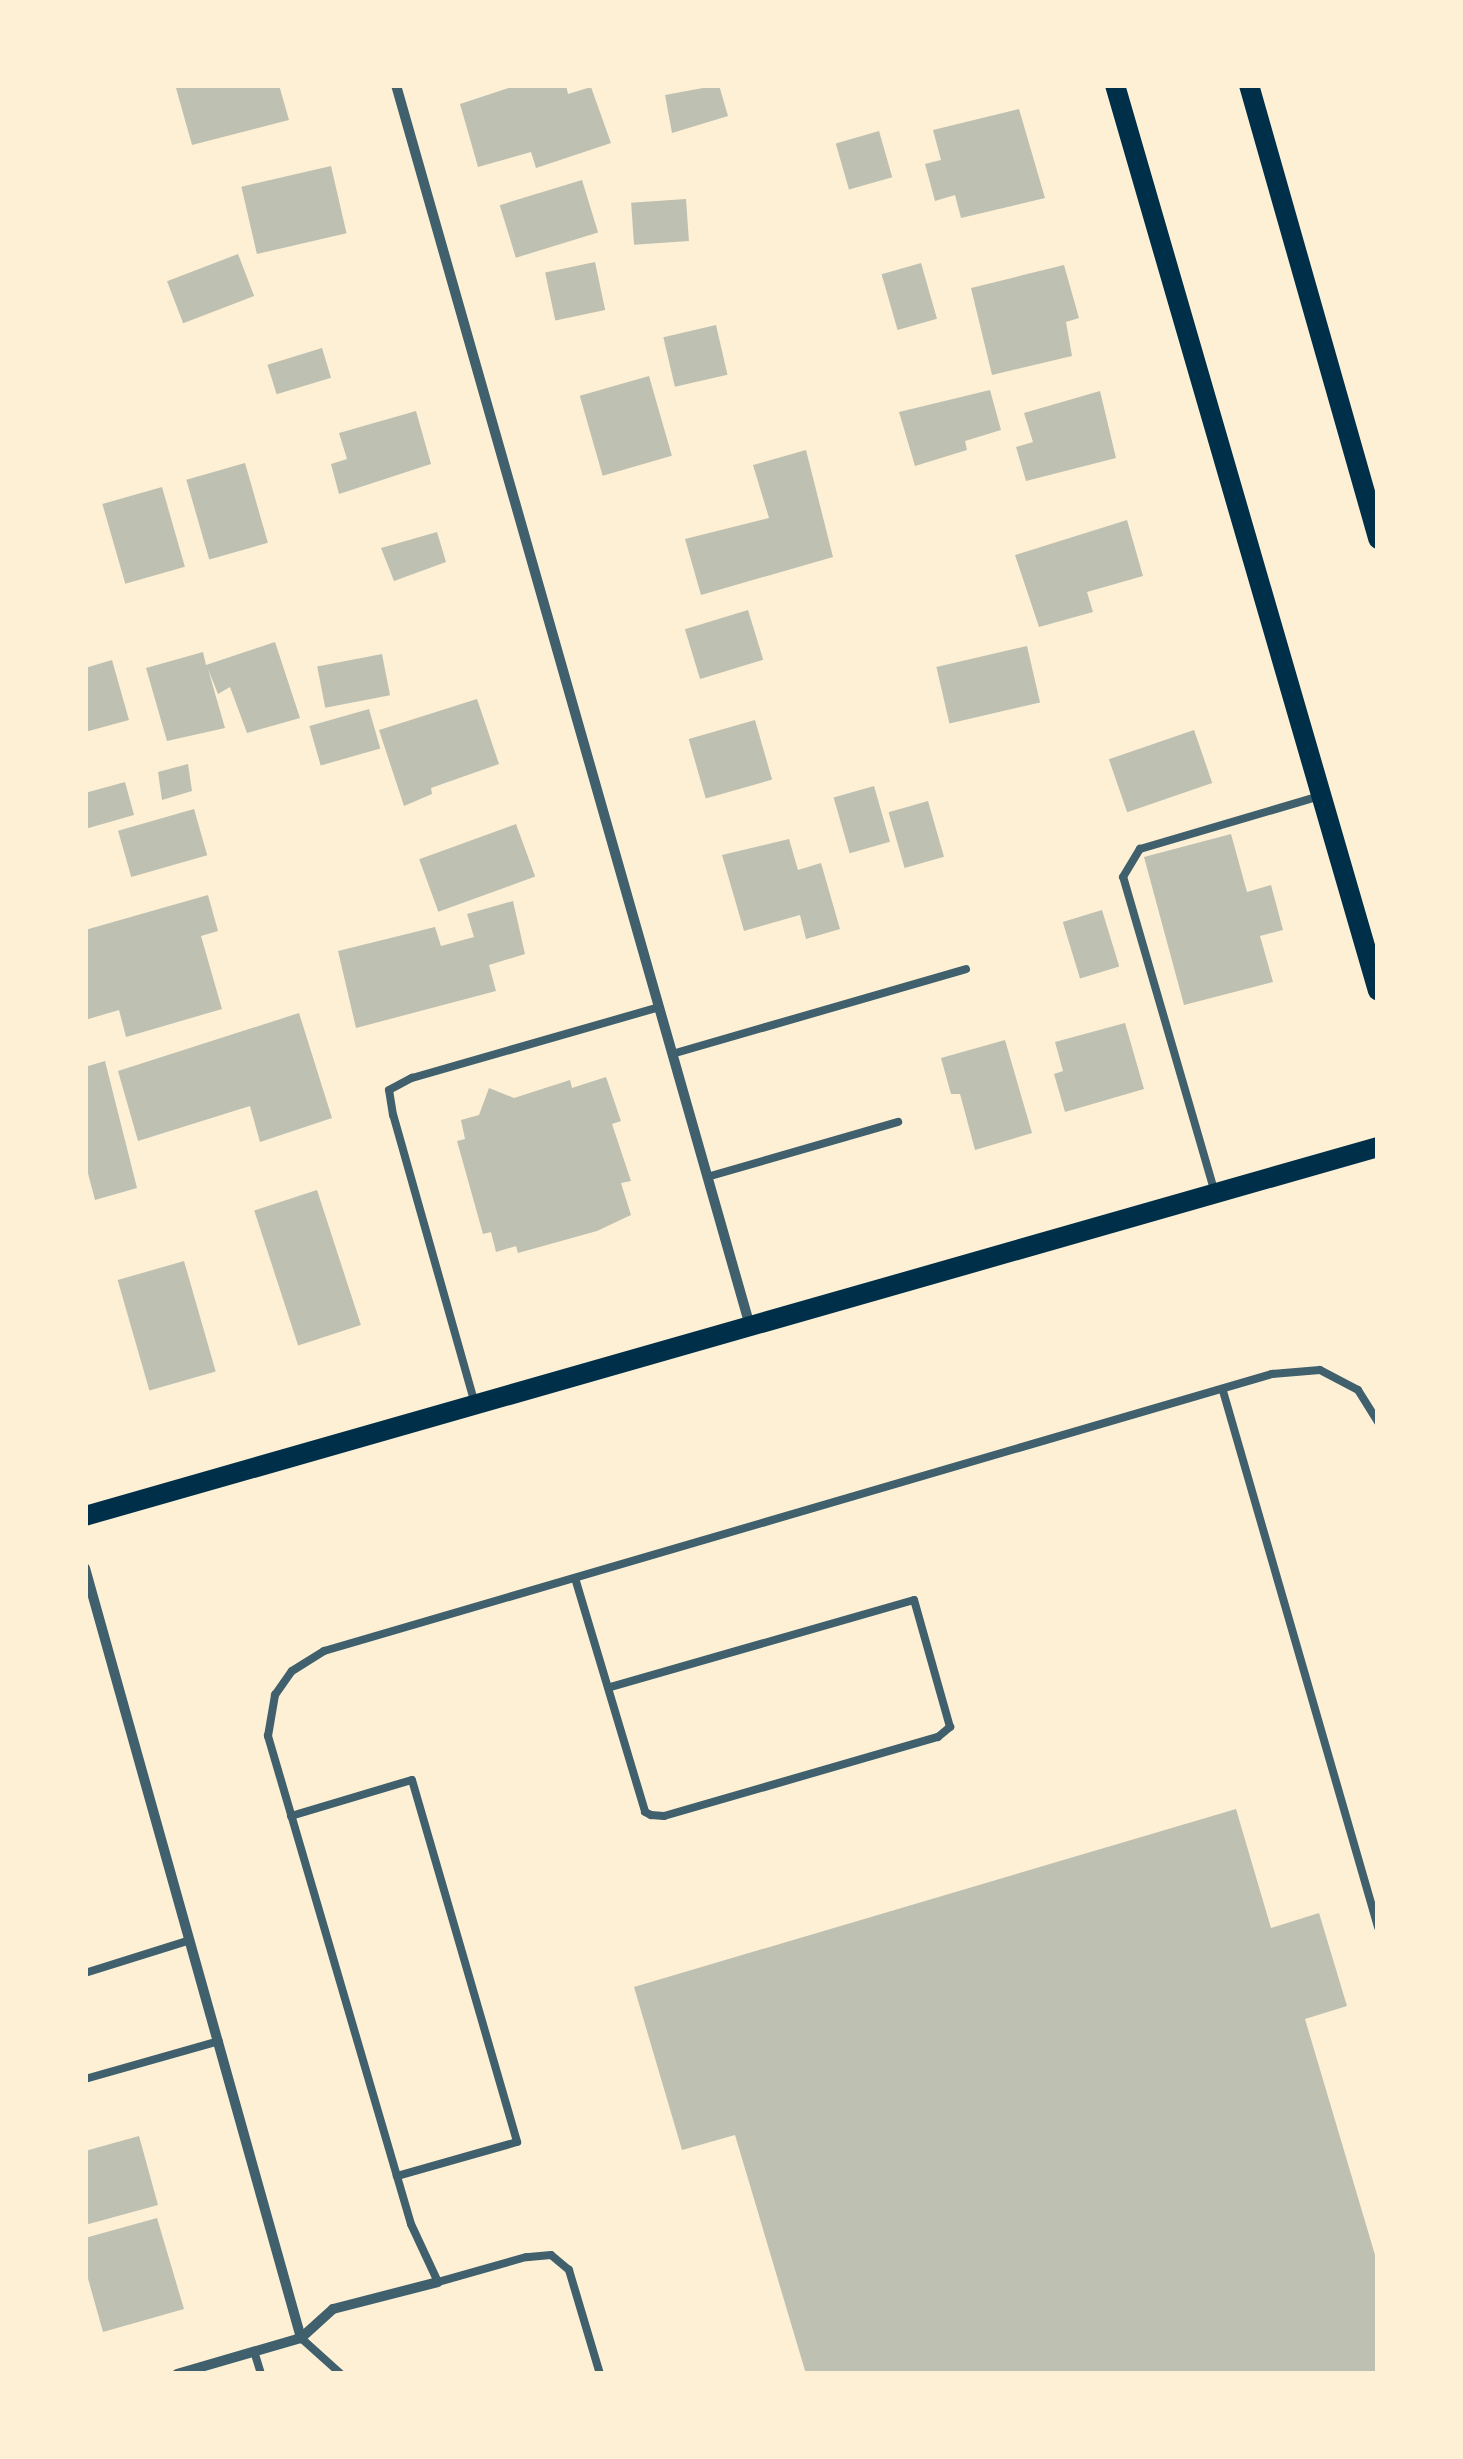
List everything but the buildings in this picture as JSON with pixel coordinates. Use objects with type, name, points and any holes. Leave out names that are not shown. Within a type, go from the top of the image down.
[{"type":"main road","points":[[1116,85],[1378,991]]},
{"type":"main road","points":[[1249,85],[1378,538]]},
{"type":"main road","points":[[85,1516],[1378,1147]]},
{"type":"street","points":[[396,85],[750,1327]]},
{"type":"street","points":[[85,1568],[302,2338]]},
{"type":"street","points":[[177,2374],[302,2338],[332,2309],[438,2282]]},
{"type":"lane","points":[[1215,1194],[1123,878],[1140,849],[1322,796]]},
{"type":"lane","points":[[672,1054],[966,968]]},
{"type":"lane","points":[[476,1404],[392,1115],[389,1090],[412,1078],[658,1007]]},
{"type":"lane","points":[[708,1178],[898,1122]]},
{"type":"lane","points":[[600,2374],[568,2270],[551,2255],[526,2256],[438,2282],[411,2224],[268,1736],[275,1696],[292,1671],[324,1651],[1272,1374],[1320,1370],[1358,1390],[1378,1422]]},
{"type":"lane","points":[[1222,1391],[1378,1928]]},
{"type":"lane","points":[[575,1578],[608,1688],[646,1812],[651,1815],[664,1816],[938,1736],[950,1727],[914,1600],[608,1688]]},
{"type":"lane","points":[[291,1816],[412,1780],[517,2142],[397,2176]]},
{"type":"lane","points":[[85,1973],[190,1940]]},
{"type":"lane","points":[[85,2079],[219,2041]]},
{"type":"lane","points":[[302,2338],[341,2374]]},
{"type":"lane","points":[[254,2351],[261,2374]]}]
